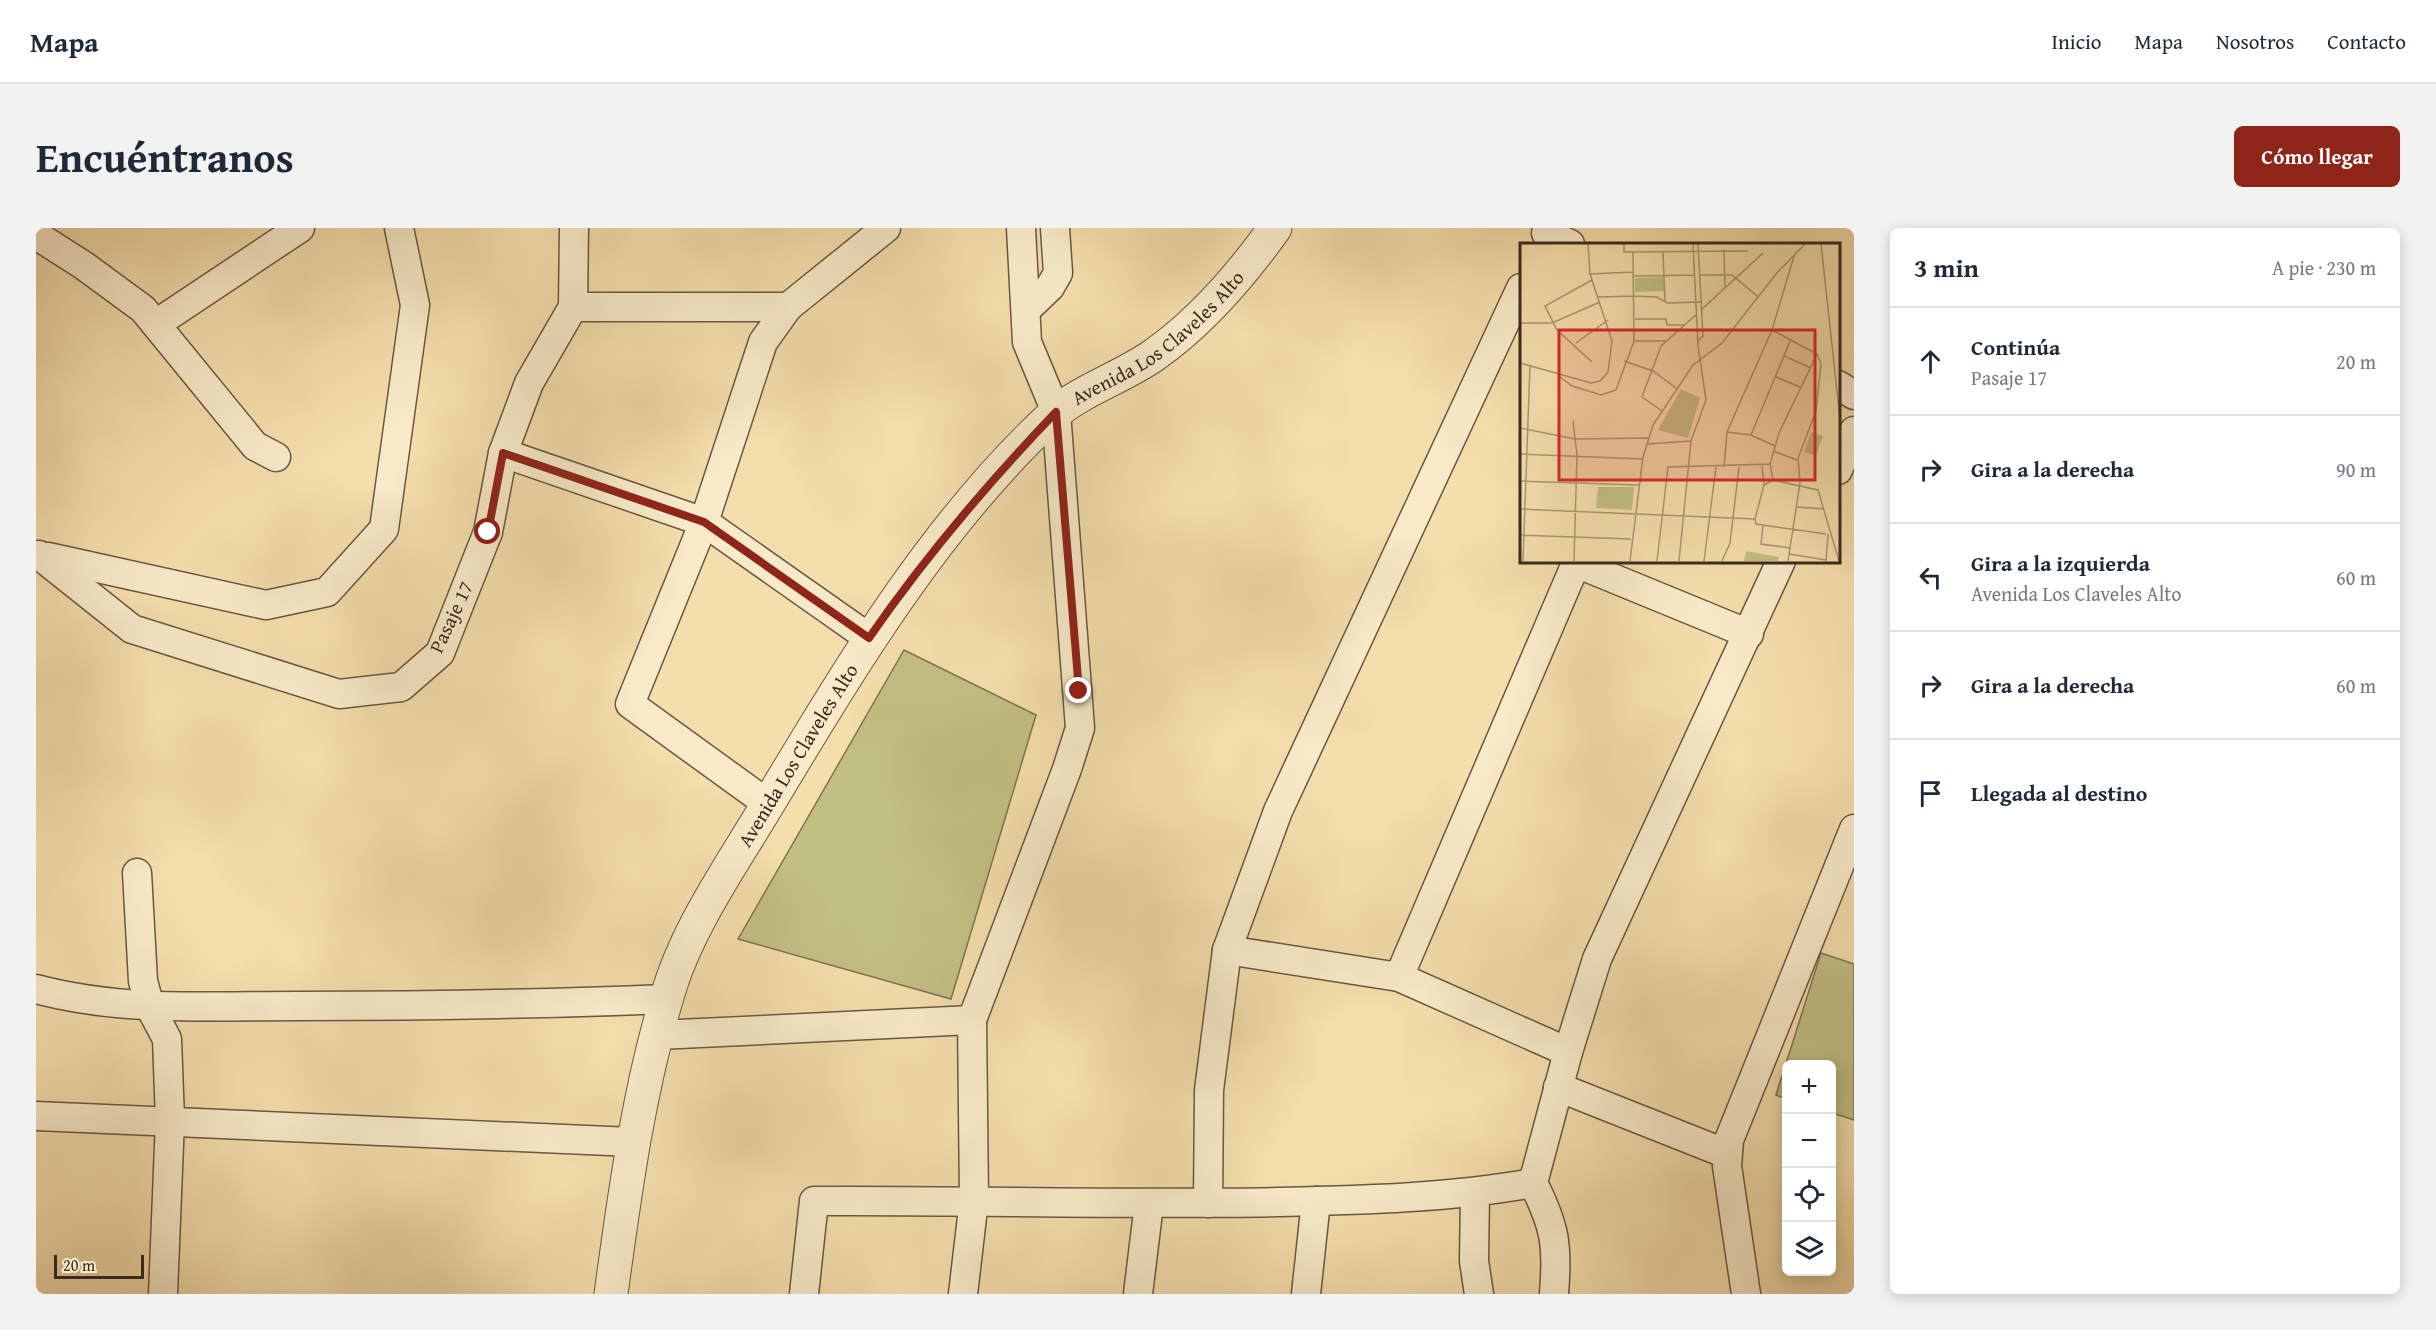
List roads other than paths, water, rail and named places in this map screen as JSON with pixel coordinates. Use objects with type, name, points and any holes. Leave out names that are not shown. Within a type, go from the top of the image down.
[{"type":"street","points":[[156,324],[300,228]]},
{"type":"street","points":[[38,555],[266,605],[327,592],[384,529],[415,306],[399,228]]},
{"type":"street","name":"Pasaje 17","points":[[38,555],[132,629],[339,694],[401,687],[440,653],[488,532],[503,453],[529,383],[573,308],[574,228]]},
{"type":"street","points":[[768,804],[630,704],[704,522],[763,342],[788,308],[886,228]]},
{"type":"street","points":[[963,1294],[974,1200],[972,1020],[1067,769],[1080,728],[1056,412],[1027,342],[1021,228]]},
{"type":"street","points":[[1026,310],[1050,287],[1058,273],[1055,228]]},
{"type":"street","name":"Avenida Los Claveles Alto","points":[[611,1294],[632,1142],[671,984],[707,905],[796,754],[896,599],[990,481],[1056,412],[1162,349],[1196,321],[1257,253],[1275,228]]},
{"type":"street","points":[[36,236],[83,265],[142,309],[255,446],[276,457]]},
{"type":"street","points":[[1208,1203],[1209,1090],[1227,950],[1278,811],[1520,290]]},
{"type":"street","points":[[573,308],[788,308]]},
{"type":"street","points":[[1839,386],[1854,395]]},
{"type":"street","points":[[1839,468],[1854,431]]},
{"type":"street","points":[[503,453],[704,522],[869,638]]},
{"type":"street","points":[[1399,977],[1577,562],[1749,634]]},
{"type":"street","points":[[1557,1294],[1555,1237],[1546,1210],[1533,1183],[1568,1052],[1597,959],[1781,562]]},
{"type":"street","points":[[1746,1294],[1727,1154],[1734,1127],[1854,829]]},
{"type":"street","points":[[137,873],[143,981],[150,1006],[167,1039],[170,1120],[164,1294]]},
{"type":"street","points":[[1227,950],[1399,977],[1568,1052]]},
{"type":"street","points":[[36,989],[73,999],[150,1006],[513,1005],[667,999]]},
{"type":"street","points":[[658,1035],[972,1020]]},
{"type":"street","points":[[1558,1087],[1727,1154]]},
{"type":"street","points":[[36,1116],[170,1120],[632,1142]]},
{"type":"street","points":[[804,1294],[814,1201],[974,1200],[1149,1204],[1316,1201],[1475,1193],[1533,1183]]},
{"type":"street","points":[[1475,1193],[1474,1261],[1479,1294]]},
{"type":"street","points":[[1306,1294],[1316,1201]]},
{"type":"street","points":[[1138,1294],[1149,1204]]}]
